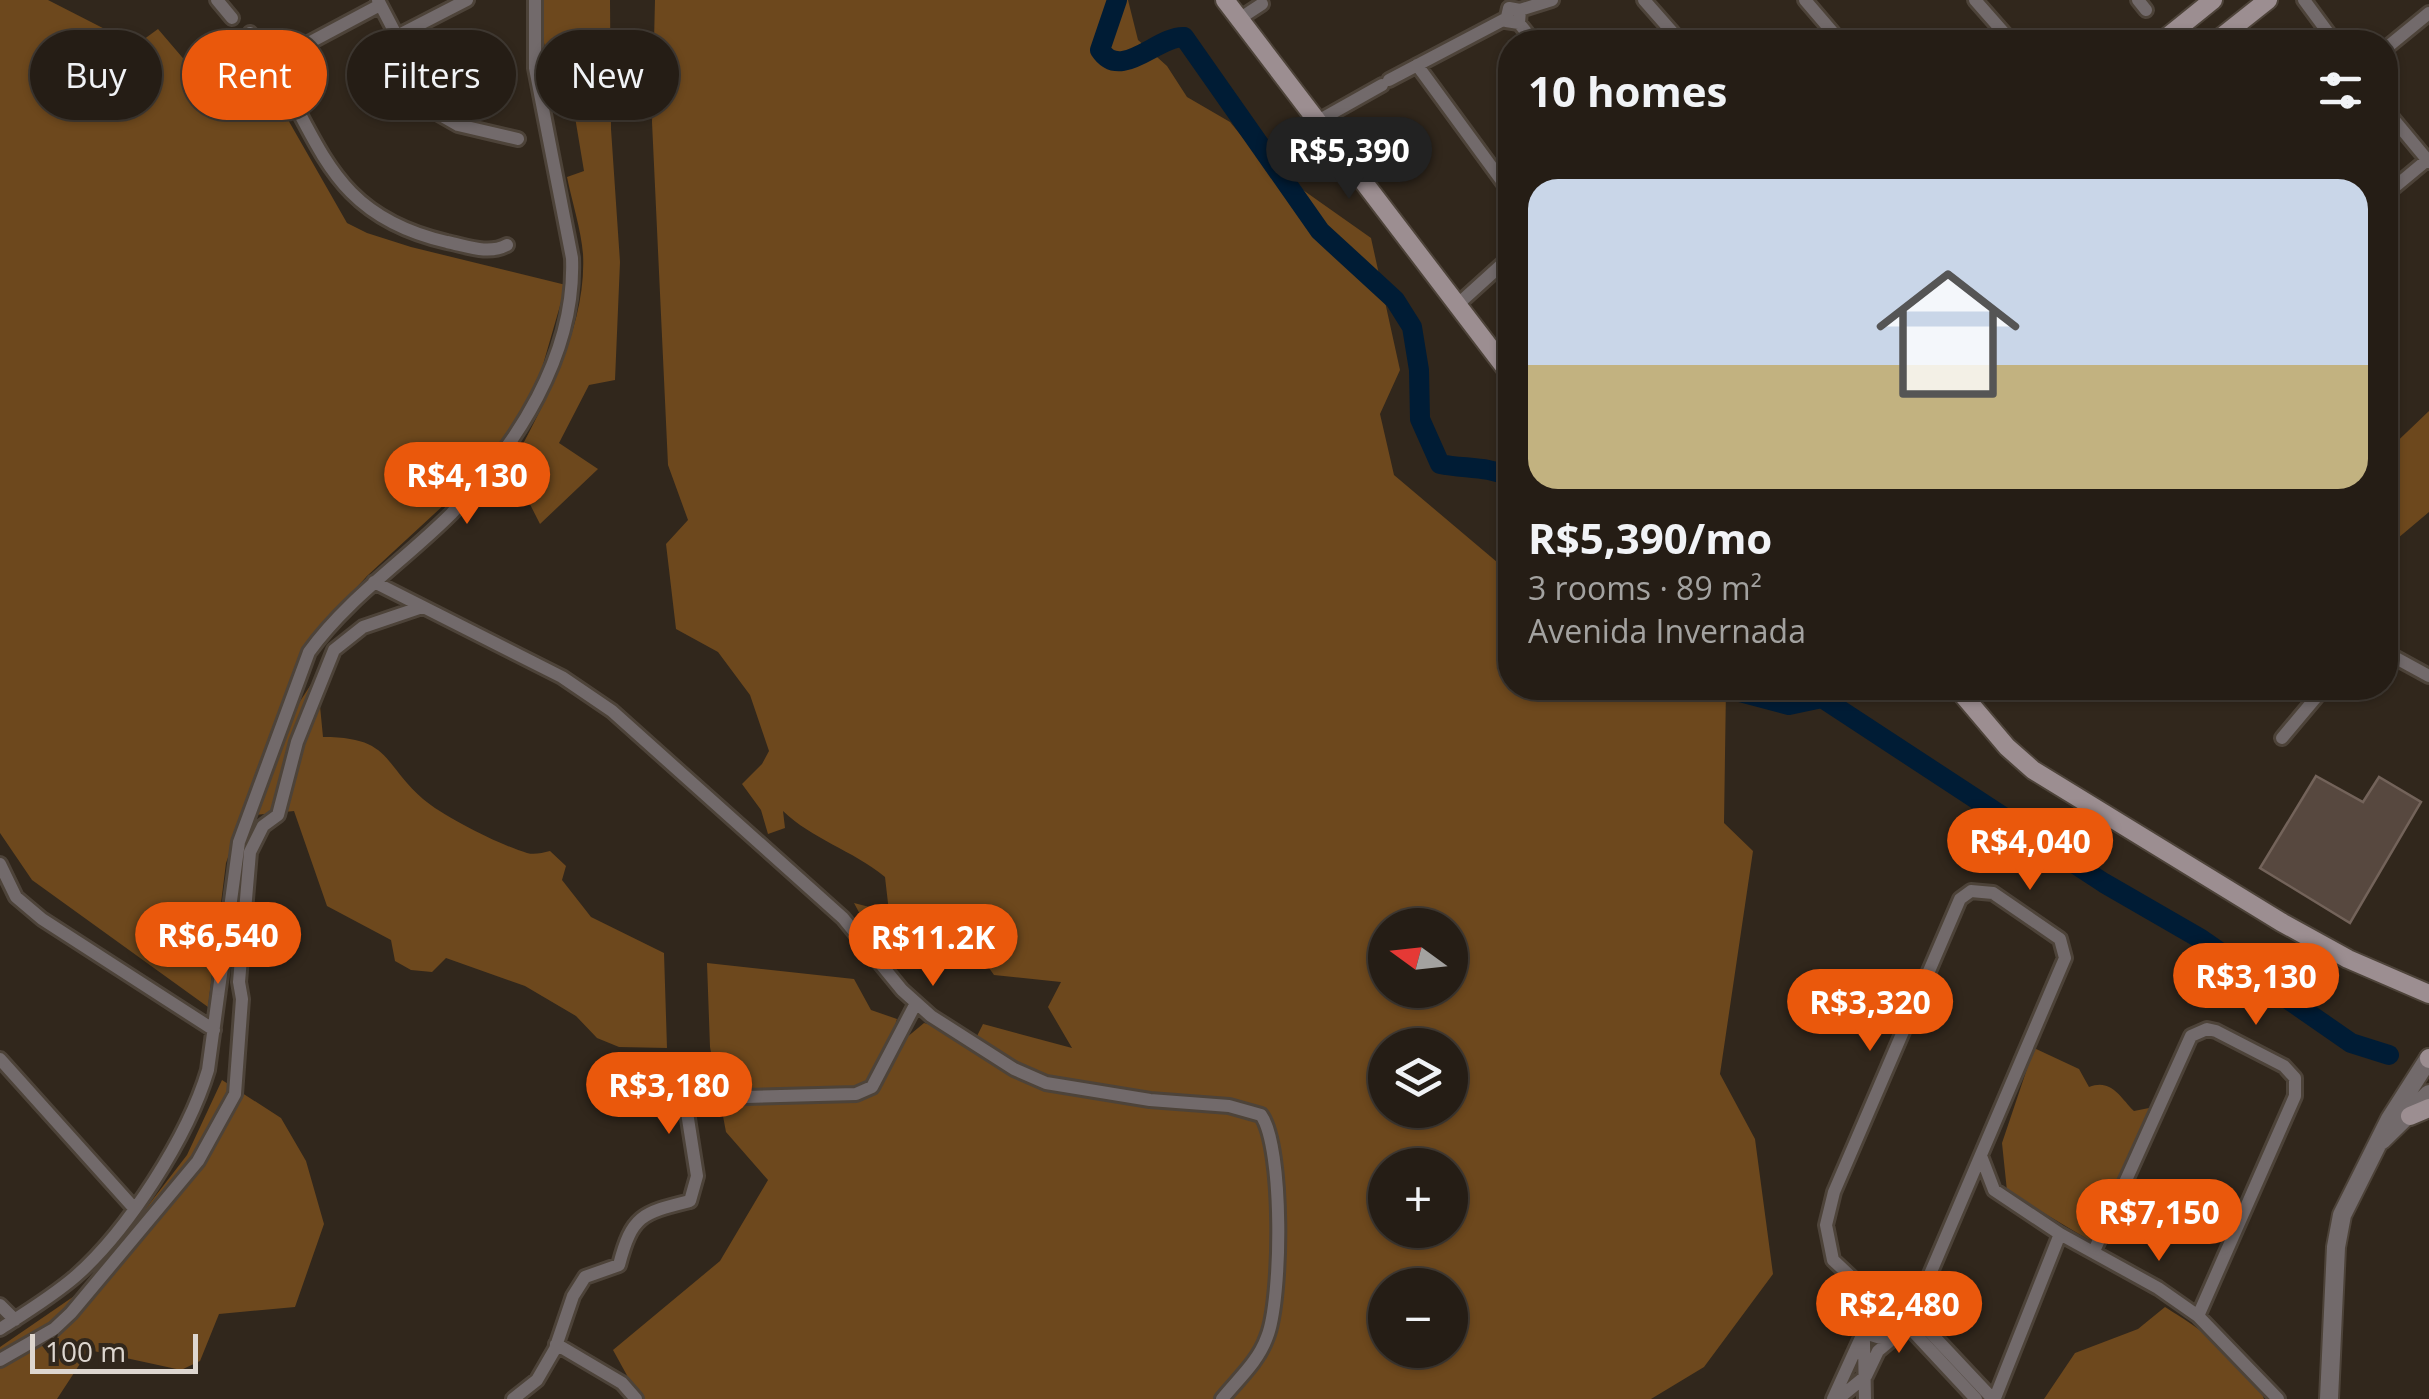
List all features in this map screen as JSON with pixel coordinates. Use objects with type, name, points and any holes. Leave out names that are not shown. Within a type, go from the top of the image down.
[{"type":"main road","points":[[1224,0],[1498,359]]},
{"type":"main road","points":[[2182,30],[2212,0]]},
{"type":"main road","points":[[2231,30],[2268,0]]},
{"type":"main road","points":[[1967,700],[2006,747],[2033,770],[2281,922],[2348,959],[2429,994]]},
{"type":"main road","points":[[2410,1116],[2429,1108]]},
{"type":"street","points":[[217,0],[232,18]]},
{"type":"street","points":[[409,30],[467,0]]},
{"type":"street","points":[[0,1329],[74,1278],[169,1157],[199,1100],[214,1030],[239,842],[309,652],[328,626],[449,516],[508,445],[545,381],[564,332],[573,287],[572,258],[535,68],[535,0]]},
{"type":"street","points":[[1318,121],[1512,12],[1552,0]]},
{"type":"street","points":[[1644,0],[1670,30]]},
{"type":"street","points":[[1805,0],[1831,30]]},
{"type":"street","points":[[1976,0],[2002,30]]},
{"type":"street","points":[[2304,0],[2326,30]]},
{"type":"street","points":[[323,30],[360,7],[379,2],[392,30]]},
{"type":"street","points":[[1239,19],[1262,4]]},
{"type":"street","points":[[2398,38],[2429,13]]},
{"type":"street","points":[[1417,65],[1498,176]]},
{"type":"street","points":[[304,120],[332,172],[358,202],[380,218],[414,234],[485,250],[507,245]]},
{"type":"street","points":[[446,120],[518,139]]},
{"type":"street","points":[[2398,125],[2428,161],[2398,184]]},
{"type":"street","points":[[1456,306],[1498,268]]},
{"type":"street","points":[[374,582],[562,677],[612,711],[842,918],[916,1003],[1014,1069],[1046,1083],[1150,1100],[1229,1106],[1260,1116],[1270,1133],[1277,1192],[1276,1292],[1269,1332],[1258,1359],[1222,1399]]},
{"type":"street","points":[[0,1360],[54,1328],[99,1284],[170,1198],[214,1134],[235,1094],[242,998],[238,982],[250,852],[263,826],[278,815],[297,742],[334,650],[363,627],[422,607]]},
{"type":"street","points":[[2398,659],[2429,676]]},
{"type":"street","points":[[2282,738],[2314,700]]},
{"type":"street","points":[[0,867],[16,896],[42,919],[214,1030]]},
{"type":"street","points":[[1835,1399],[1866,1376],[1878,1351],[1906,1325],[2065,958],[2066,949],[2060,939],[1992,893],[1981,890],[1960,899],[1834,1192],[1826,1225],[1834,1260],[1863,1288],[1897,1309],[1906,1325],[1976,1399]]},
{"type":"street","points":[[513,1399],[536,1380],[556,1344],[572,1296],[585,1277],[619,1265],[635,1220],[647,1212],[690,1200],[697,1176],[686,1106],[708,1098],[856,1094],[872,1087],[916,1003]]},
{"type":"street","points":[[2094,1251],[2191,1036],[2208,1029],[2216,1031],[2284,1066],[2295,1078],[2295,1096],[2198,1316]]},
{"type":"street","points":[[2330,1399],[2336,1247],[2342,1215],[2402,1098],[2429,1058]]},
{"type":"street","points":[[0,1059],[133,1207]]},
{"type":"street","points":[[2382,1141],[2429,1094]]},
{"type":"street","points":[[1981,1152],[1982,1167],[1994,1190],[2198,1316],[2278,1399]]},
{"type":"street","points":[[1906,1325],[1993,1398],[2060,1234]]},
{"type":"street","points":[[1863,1288],[1865,1399]]},
{"type":"street","points":[[0,1305],[15,1320]]},
{"type":"street","points":[[1864,1332],[1876,1338],[1906,1325]]},
{"type":"street","points":[[1835,1399],[1864,1332]]},
{"type":"street","points":[[556,1344],[622,1383],[636,1399]]},
{"type":"shaded area","points":[[0,0],[48,0],[107,30],[30,30],[30,120],[162,120],[162,34],[182,57],[182,120],[288,120],[347,223],[411,247],[566,285],[540,375],[512,429],[473,478],[367,576],[303,647],[226,863],[208,1007],[32,880],[0,833]]},
{"type":"shaded area","points":[[542,0],[610,0],[610,30],[542,30]]},
{"type":"shaded area","points":[[655,0],[1128,0],[1138,40],[1167,66],[1187,97],[1230,122],[1262,161],[1371,238],[1400,370],[1380,414],[1394,475],[1498,563],[1498,700],[1726,700],[1724,823],[1753,851],[1720,1074],[1755,1139],[1773,1274],[1704,1367],[1651,1399],[640,1399],[613,1350],[720,1261],[768,1180],[726,1132],[710,1047],[707,963],[854,979],[871,1010],[897,1019],[891,1039],[900,1043],[924,1023],[977,1036],[983,1024],[1072,1048],[1048,1007],[1061,982],[994,975],[969,940],[878,948],[854,903],[889,912],[885,877],[783,811],[785,828],[768,834],[761,810],[742,784],[769,751],[750,695],[718,652],[676,629],[666,544],[688,520],[668,465],[652,122],[679,120],[679,30],[654,30]]},
{"type":"shaded area","points":[[576,120],[611,120],[620,262],[615,380],[589,385],[559,443],[598,469],[540,524],[511,467],[561,364],[578,309],[583,254],[567,177],[584,171]]},
{"type":"shaded area","points":[[2429,411],[2429,512],[2398,538],[2398,441]]},
{"type":"shaded area","points":[[317,675],[323,737],[345,738],[374,747],[423,799],[473,830],[527,853],[550,851],[566,866],[562,880],[591,917],[664,953],[667,1048],[619,1047],[597,1038],[576,1016],[525,986],[446,958],[432,972],[411,970],[395,961],[391,940],[327,906],[294,811],[255,815],[297,706]]},
{"type":"shaded area","points":[[2034,1048],[2079,1069],[2089,1087],[2109,1087],[2134,1111],[2154,1107],[2094,1243],[2007,1191],[2002,1143]]},
{"type":"shaded area","points":[[222,1080],[281,1118],[306,1161],[324,1224],[295,1307],[219,1314],[200,1361],[181,1370],[89,1350],[57,1399],[0,1399],[0,1347],[83,1290],[187,1155]]},
{"type":"shaded area","points":[[2165,1307],[2237,1360],[2259,1386],[2264,1399],[2044,1399],[2075,1353],[2138,1329]]},
{"type":"building","points":[[2316,776],[2363,802],[2379,777],[2421,802],[2350,923],[2260,868]]},
{"type":"waterway","points":[[1117,0],[1100,50],[1109,59],[1129,60],[1184,37],[1320,231],[1395,300],[1412,327],[1419,370],[1420,419],[1440,464],[1498,472]]},
{"type":"waterway","points":[[1770,700],[1789,705],[1813,700]]},
{"type":"waterway","points":[[1825,700],[2104,883],[2201,939],[2351,1043],[2389,1055]]}]
